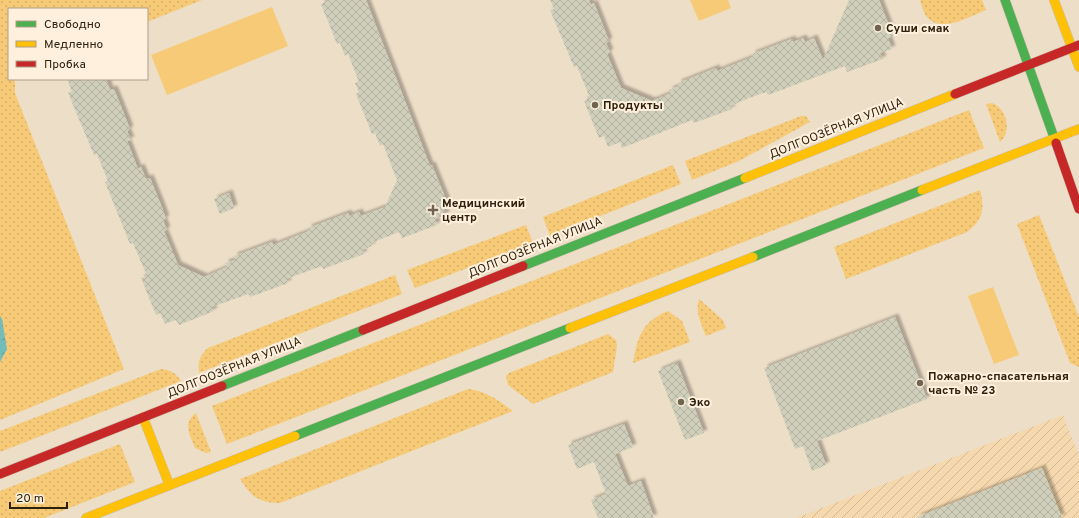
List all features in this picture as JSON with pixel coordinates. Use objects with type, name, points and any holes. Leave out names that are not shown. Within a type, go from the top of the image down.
[{"type":"main road","points":[[1005,0],[1079,209]]},
{"type":"main road","points":[[1054,0],[1075,46],[1079,67]]},
{"type":"main road","name":"ДОЛГООЗЁРНАЯ УЛИЦА","points":[[0,474],[1075,46]]},
{"type":"main road","points":[[86,518],[1079,130]]},
{"type":"main road","points":[[143,416],[170,484]]},
{"type":"shaded area","points":[[0,0],[202,0],[148,22],[148,8],[8,8],[8,80],[15,80],[15,93],[124,369],[0,420]]},
{"type":"shaded area","points":[[690,0],[728,0],[731,8],[699,21]]},
{"type":"shaded area","points":[[920,0],[982,0],[986,10],[956,22],[940,24],[933,22],[927,17]]},
{"type":"shaded area","points":[[272,7],[288,46],[167,95],[151,55]]},
{"type":"shaded area","points":[[992,103],[1001,110],[1006,121],[1006,132],[1004,138],[1000,142],[986,104]]},
{"type":"shaded area","points":[[969,110],[984,148],[227,444],[212,406]]},
{"type":"shaded area","points":[[801,116],[806,116],[810,122],[739,161],[692,180],[685,161]]},
{"type":"shaded area","points":[[673,165],[681,184],[550,236],[543,217]]},
{"type":"shaded area","points":[[980,190],[982,197],[981,214],[976,223],[967,232],[846,279],[834,247]]},
{"type":"shaded area","points":[[1039,215],[1079,317],[1079,367],[1070,363],[1017,224]]},
{"type":"shaded area","points":[[526,225],[533,243],[415,288],[407,270]]},
{"type":"shaded area","points":[[395,275],[402,294],[199,373],[200,359],[208,348]]},
{"type":"shaded area","points":[[993,287],[1019,355],[994,364],[968,296]]},
{"type":"shaded area","points":[[699,299],[723,320],[726,328],[706,336],[698,313]]},
{"type":"shaded area","points":[[668,311],[682,321],[690,342],[633,363],[639,338],[646,325],[659,315]]},
{"type":"shaded area","points":[[608,334],[616,340],[617,346],[613,372],[533,404],[508,385],[506,376],[509,373]]},
{"type":"shaded area","points":[[161,369],[173,372],[181,381],[0,452],[0,431]]},
{"type":"shaded area","points":[[468,389],[487,394],[513,411],[280,503],[266,502],[256,497],[248,490],[240,479]]},
{"type":"shaded area","points":[[196,413],[211,452],[206,453],[195,448],[191,438],[188,425],[189,421]]},
{"type":"shaded area","points":[[1063,415],[1079,456],[1079,518],[796,518]]},
{"type":"shaded area","points":[[120,444],[135,482],[44,518],[0,518],[0,491]]},
{"type":"water","points":[[0,316],[2,319],[7,349],[0,362]]},
{"type":"building","points":[[330,0],[366,0],[430,166],[432,165],[447,202],[442,204],[446,215],[435,219],[437,225],[402,238],[399,232],[371,243],[372,246],[362,250],[364,254],[323,269],[322,266],[286,279],[288,283],[250,297],[248,294],[212,307],[214,311],[179,325],[176,320],[165,324],[160,313],[156,315],[141,278],[147,276],[133,243],[130,244],[105,182],[108,181],[97,154],[94,155],[68,93],[72,91],[67,80],[106,80],[110,90],[114,89],[130,129],[127,131],[131,140],[127,141],[138,169],[141,167],[146,179],[150,178],[166,219],[163,220],[167,230],[164,231],[178,265],[204,277],[227,267],[225,263],[235,260],[234,256],[272,242],[273,245],[309,231],[308,228],[348,213],[349,216],[359,212],[361,216],[385,207],[397,180],[383,144],[380,146],[375,133],[372,134],[356,94],[359,92],[355,83],[359,82],[348,54],[345,56],[340,43],[337,44],[321,4]]},
{"type":"building","points":[[550,0],[589,0],[591,5],[594,3],[609,41],[606,43],[610,52],[607,54],[621,88],[652,101],[671,93],[669,90],[679,86],[678,83],[716,68],[717,71],[753,57],[752,54],[792,39],[793,42],[803,38],[805,42],[814,38],[823,60],[849,0],[879,0],[893,36],[888,38],[892,49],[880,53],[883,59],[847,72],[845,66],[768,95],[766,92],[749,98],[730,106],[732,109],[694,123],[692,120],[622,148],[620,142],[608,147],[604,136],[599,138],[584,101],[590,98],[577,66],[574,67],[550,10],[554,9]]},
{"type":"building","points":[[229,193],[234,208],[220,214],[214,199]]},
{"type":"building","points":[[895,317],[927,399],[817,441],[826,465],[812,471],[803,446],[795,449],[764,368]]},
{"type":"building","name":"Эко","points":[[677,363],[704,433],[685,440],[658,371]]},
{"type":"building","points":[[624,424],[633,447],[615,454],[628,486],[641,481],[654,518],[598,518],[591,500],[606,494],[594,462],[577,469],[568,445]]},
{"type":"building","points":[[1042,468],[1062,518],[917,517]]},
{"type":"traffic: fast","points":[[1005,0],[1056,143]]},
{"type":"traffic: fast","points":[[523,266],[745,178]]},
{"type":"traffic: fast","points":[[753,257],[922,190]]},
{"type":"traffic: fast","points":[[295,436],[570,328]]},
{"type":"traffic: fast","points":[[222,386],[363,330]]},
{"type":"traffic: slow","points":[[1054,0],[1079,67]]},
{"type":"traffic: slow","points":[[745,178],[955,94]]},
{"type":"traffic: slow","points":[[922,190],[1079,129]]},
{"type":"traffic: slow","points":[[570,328],[753,257]]},
{"type":"traffic: slow","points":[[143,417],[169,484]]},
{"type":"traffic: slow","points":[[86,518],[295,436]]},
{"type":"traffic: jam","points":[[955,94],[1079,45]]},
{"type":"traffic: jam","points":[[1056,143],[1079,209]]},
{"type":"traffic: jam","points":[[363,330],[523,266]]},
{"type":"traffic: jam","points":[[0,474],[222,386]]},
{"type":"place","name":"Суши смак","points":[[878,28]]},
{"type":"place","name":"Продукты","points":[[595,105]]},
{"type":"place","name":"Медицинский центр","points":[[433,210]]},
{"type":"place","name":"Пожарно-спасательная часть № 23","points":[[920,383]]},
{"type":"place","name":"Эко","points":[[681,402]]}]
